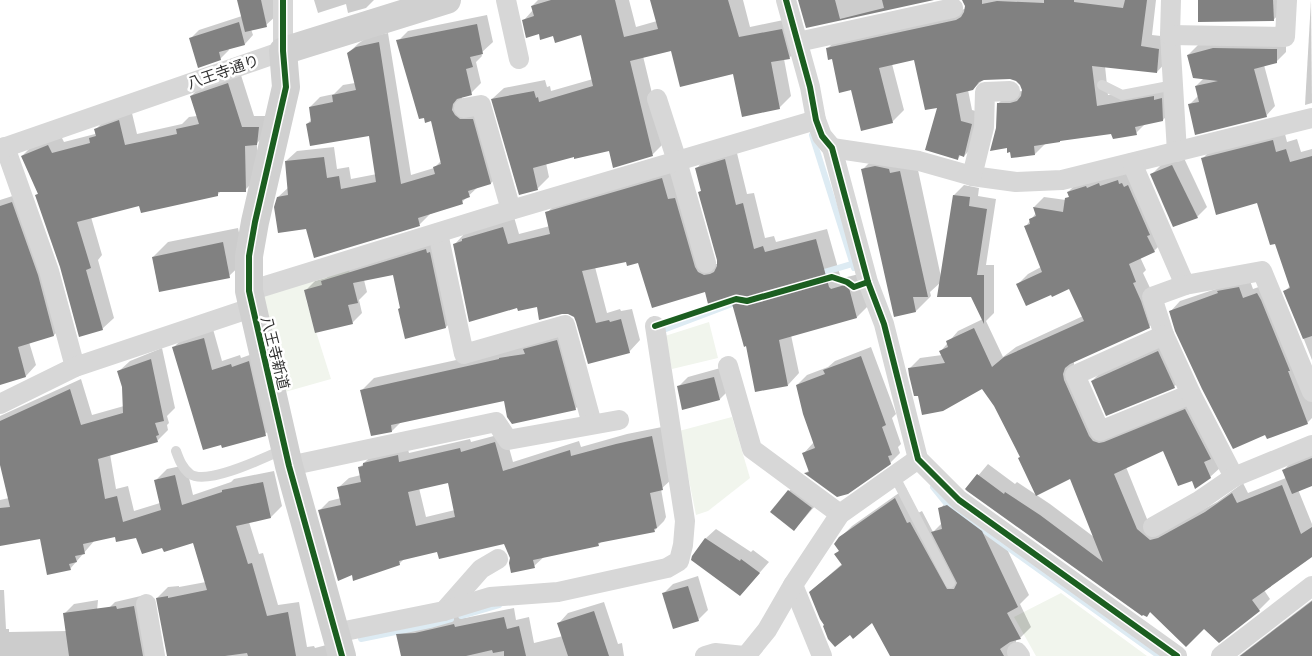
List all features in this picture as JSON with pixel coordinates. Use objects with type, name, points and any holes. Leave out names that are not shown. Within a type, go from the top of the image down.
[{"type":"street","points":[[283,0],[283,51]]},
{"type":"street","name":"八王寺通り","points":[[2,148],[283,51],[447,0]]},
{"type":"street","points":[[506,0],[519,59]]},
{"type":"street","points":[[786,0],[810,87],[816,120],[822,136],[832,148],[868,282],[884,324],[918,459],[959,500],[1177,656]]},
{"type":"street","points":[[1171,0],[1170,35],[1177,152]]},
{"type":"street","points":[[1170,35],[1285,37],[1286,0]]},
{"type":"street","points":[[798,42],[953,8]]},
{"type":"street","name":"八王寺新道","points":[[283,51],[286,87],[249,256],[250,299],[287,458],[338,645]]},
{"type":"street","points":[[972,176],[984,127],[985,92],[1010,91]]},
{"type":"street","points":[[657,99],[706,263]]},
{"type":"street","points":[[464,108],[481,105],[512,210]]},
{"type":"street","points":[[832,148],[919,161],[972,176],[1016,182],[1062,180],[1312,118]]},
{"type":"street","points":[[0,404],[75,367],[250,299],[438,233],[816,120]]},
{"type":"street","points":[[2,148],[49,271],[75,367]]},
{"type":"street","points":[[1132,162],[1185,285]]},
{"type":"street","points":[[438,233],[464,354],[565,326],[592,424]]},
{"type":"street","points":[[1234,477],[1190,394],[1164,334],[1152,297],[1185,285],[1262,271],[1312,392]]},
{"type":"street","points":[[338,645],[444,610],[490,598],[558,592],[667,568],[679,561],[683,545],[685,521],[655,326]]},
{"type":"street","points":[[1164,334],[1075,374],[1096,423],[1100,431],[1190,394]]},
{"type":"street","points":[[728,366],[752,449],[840,514]]},
{"type":"street","points":[[287,458],[496,422],[508,440],[619,420]]},
{"type":"street","points":[[1154,527],[1200,501],[1234,477],[1312,445]]},
{"type":"street","points":[[705,656],[715,654],[745,656],[768,630],[793,585],[840,514],[918,459]]},
{"type":"street","points":[[444,610],[481,569],[498,558]]},
{"type":"street","points":[[793,585],[822,656]]},
{"type":"street","points":[[1221,656],[1312,586]]},
{"type":"street","points":[[146,604],[155,656]]},
{"type":"lane","points":[[1102,86],[1122,95],[1174,85]]},
{"type":"lane","points":[[176,451],[181,464],[191,475],[204,477],[287,458]]},
{"type":"lane","points":[[894,475],[950,583]]},
{"type":"shaded area","points":[[348,268],[353,284],[306,300],[331,379],[285,392],[263,293]]},
{"type":"shaded area","points":[[709,322],[718,358],[672,369],[665,336]]},
{"type":"shaded area","points":[[732,417],[750,478],[708,511],[696,515],[679,431]]},
{"type":"shaded area","points":[[1061,593],[1147,656],[1036,656],[1014,617]]},
{"type":"building","points":[[237,0],[261,0],[267,27],[245,32]]},
{"type":"building","points":[[551,0],[615,0],[624,37],[658,29],[650,0],[728,0],[739,37],[782,29],[790,59],[771,62],[780,109],[742,117],[733,74],[680,87],[671,51],[630,61],[653,156],[613,168],[609,151],[574,159],[574,157],[533,168],[538,190],[519,195],[491,99],[534,91],[539,102],[593,86],[581,35],[555,43],[553,36],[540,40],[539,34],[526,38],[522,20],[534,16],[531,6]]},
{"type":"building","points":[[798,0],[835,0],[840,19],[884,8],[882,0],[934,0],[806,28]]},
{"type":"building","points":[[962,0],[982,0],[982,4],[997,1],[1044,3],[1044,0],[1074,0],[1074,2],[1123,8],[1125,0],[1147,0],[1141,46],[1159,49],[1157,73],[1092,66],[1097,106],[1154,96],[1154,100],[1162,98],[1163,121],[1135,127],[1137,135],[1113,139],[1111,134],[1060,141],[1034,146],[1035,155],[1011,158],[1010,152],[1007,153],[1007,148],[990,151],[996,128],[997,103],[1017,101],[1021,96],[1022,90],[1016,81],[1010,79],[984,80],[979,82],[973,90],[956,94],[961,121],[972,124],[964,157],[959,155],[958,160],[925,150],[937,108],[925,110],[914,60],[879,68],[893,123],[861,131],[851,90],[839,93],[832,59],[828,60],[826,48],[956,20],[964,12],[965,6]]},
{"type":"building","points":[[1198,0],[1273,0],[1274,21],[1198,22]]},
{"type":"building","points":[[239,22],[245,45],[219,52],[221,60],[198,68],[189,38]]},
{"type":"building","points":[[477,24],[483,54],[470,57],[473,67],[466,69],[472,95],[457,99],[453,104],[452,110],[460,119],[473,119],[491,184],[468,191],[470,197],[462,200],[463,204],[418,218],[420,226],[314,258],[306,229],[278,233],[274,207],[277,197],[288,195],[285,161],[324,157],[327,178],[339,176],[341,189],[376,182],[369,136],[310,146],[306,124],[311,122],[309,107],[333,102],[332,95],[356,90],[347,53],[356,47],[379,42],[401,184],[435,174],[433,167],[441,164],[431,121],[425,123],[424,118],[419,119],[396,40]]},
{"type":"building","points":[[1213,48],[1277,49],[1277,63],[1254,69],[1267,117],[1195,135],[1188,104],[1199,102],[1195,86],[1218,81],[1193,78],[1187,55]]},
{"type":"building","points":[[228,83],[242,127],[259,127],[257,145],[245,146],[246,192],[218,192],[218,196],[141,213],[139,206],[77,222],[91,268],[86,270],[103,330],[79,337],[60,267],[35,195],[38,194],[21,156],[48,145],[52,153],[90,143],[89,138],[96,136],[94,129],[119,120],[125,145],[177,134],[176,129],[199,124],[190,96]]},
{"type":"building","points":[[1273,140],[1276,152],[1286,149],[1290,162],[1312,156],[1312,336],[1303,339],[1283,291],[1290,288],[1275,244],[1270,245],[1257,203],[1216,215],[1201,158]]},
{"type":"building","points":[[725,159],[736,205],[743,203],[754,249],[763,246],[765,252],[816,239],[829,287],[831,289],[848,284],[857,318],[779,340],[788,386],[755,392],[746,346],[744,347],[731,300],[708,304],[705,292],[652,308],[638,263],[627,266],[626,262],[582,271],[596,323],[621,319],[630,353],[588,364],[574,317],[562,314],[539,320],[537,307],[518,311],[517,308],[469,322],[453,244],[462,241],[462,239],[503,227],[508,244],[550,234],[545,212],[662,178],[668,199],[675,198],[695,267],[698,272],[704,275],[714,272],[717,260],[698,192],[701,191],[695,168]]},
{"type":"building","points":[[1172,165],[1198,218],[1173,227],[1150,174]]},
{"type":"building","points":[[875,166],[889,169],[890,173],[900,171],[928,297],[913,297],[916,312],[894,317],[861,169]]},
{"type":"building","points":[[1118,180],[1119,184],[1122,183],[1124,187],[1128,185],[1150,235],[1147,236],[1155,252],[1129,264],[1136,282],[1133,283],[1150,328],[1070,364],[1065,368],[1064,380],[1093,441],[1104,442],[1185,409],[1211,459],[1204,462],[1211,478],[1195,489],[1192,481],[1178,486],[1163,451],[1114,474],[1137,529],[1150,540],[1158,538],[1205,512],[1232,493],[1237,503],[1282,485],[1301,534],[1312,527],[1312,557],[1252,600],[1260,611],[1219,643],[1204,629],[1186,647],[1150,612],[1147,617],[1142,616],[967,491],[965,489],[977,474],[1004,494],[1005,492],[1040,515],[1103,562],[1070,479],[1036,496],[1018,458],[1020,457],[994,406],[982,389],[943,411],[922,415],[918,396],[914,396],[909,375],[908,368],[945,363],[939,351],[948,347],[946,341],[974,328],[992,367],[1004,357],[1084,321],[1069,289],[1026,306],[1016,284],[1042,272],[1024,226],[1030,224],[1029,219],[1036,216],[1033,207],[1063,212],[1065,198],[1069,197],[1067,192],[1086,186],[1087,188],[1099,183],[1100,186]]},
{"type":"building","points":[[953,195],[970,197],[969,206],[987,209],[977,275],[984,275],[984,324],[971,297],[937,297]]},
{"type":"building","points":[[12,202],[38,275],[54,336],[18,347],[26,377],[0,385],[0,206]]},
{"type":"building","points":[[223,242],[230,278],[159,292],[152,257]]},
{"type":"building","points":[[426,249],[427,253],[430,252],[446,328],[405,339],[393,275],[353,283],[358,303],[348,305],[353,324],[315,333],[304,290],[322,285],[321,281]]},
{"type":"building","points":[[1239,287],[1243,298],[1257,293],[1261,300],[1290,371],[1288,371],[1308,424],[1267,439],[1265,435],[1233,449],[1175,331],[1169,311],[1218,293],[1217,291]]},
{"type":"building","points":[[204,338],[212,370],[231,364],[232,367],[249,361],[266,436],[222,448],[221,445],[203,450],[172,347]]},
{"type":"building","points":[[557,340],[576,410],[512,424],[507,417],[504,401],[391,425],[392,432],[371,436],[360,390],[499,358],[525,354],[523,349]]},
{"type":"building","points":[[1158,351],[1175,388],[1106,416],[1091,381]]},
{"type":"building","points":[[861,356],[886,425],[882,427],[892,455],[888,456],[891,464],[848,494],[837,497],[804,473],[809,472],[802,453],[815,448],[803,414],[796,385],[825,374],[823,370]]},
{"type":"building","points":[[151,359],[164,421],[155,423],[159,435],[156,436],[158,442],[98,459],[105,499],[117,496],[123,522],[161,510],[154,480],[175,475],[182,505],[222,492],[222,490],[263,482],[271,518],[236,526],[248,564],[252,563],[267,616],[288,612],[296,656],[248,656],[247,653],[225,656],[167,656],[156,598],[168,596],[168,598],[207,590],[193,543],[164,552],[162,548],[142,554],[136,538],[116,542],[115,537],[83,544],[85,554],[75,556],[77,562],[69,564],[71,570],[47,575],[40,539],[0,546],[0,508],[10,507],[0,465],[0,421],[70,389],[81,425],[123,413],[122,387],[117,371]]},
{"type":"building","points":[[714,377],[720,400],[682,410],[677,386]]},
{"type":"building","points":[[652,436],[663,490],[650,493],[657,528],[654,529],[655,532],[598,543],[599,546],[533,560],[535,568],[511,573],[510,558],[504,544],[439,559],[437,552],[399,561],[400,565],[353,581],[352,575],[338,581],[318,510],[341,505],[337,487],[361,482],[358,467],[363,466],[363,463],[398,455],[399,462],[460,448],[461,452],[495,442],[503,471],[570,450],[571,456]],"holes":[[[448,483],[455,517],[416,526],[408,492]]]},
{"type":"building","points":[[1312,458],[1312,486],[1292,494],[1282,470]]},
{"type":"building","points":[[788,490],[812,508],[794,531],[770,512]]},
{"type":"building","points":[[895,498],[907,523],[910,522],[947,589],[954,589],[957,583],[931,532],[942,529],[938,508],[947,505],[982,531],[1018,607],[1007,613],[1021,639],[1010,642],[1000,649],[1004,656],[890,656],[872,623],[853,639],[850,635],[835,647],[828,639],[824,625],[809,592],[842,565],[834,554],[839,551],[834,544],[839,537]]},
{"type":"building","points":[[705,538],[740,561],[741,559],[760,573],[740,596],[691,560]]},
{"type":"building","points":[[688,586],[699,621],[673,629],[662,593]]},
{"type":"building","points":[[1312,601],[1312,656],[1240,656]]},
{"type":"building","points":[[116,606],[117,609],[134,606],[143,656],[69,656],[63,613]]},
{"type":"building","points":[[594,611],[609,656],[568,656],[557,623]]},
{"type":"building","points":[[504,617],[507,629],[519,626],[526,656],[504,656],[504,651],[493,653],[492,650],[466,656],[401,656],[396,634],[415,633],[454,624],[455,627]]},
{"type":"waterway","points":[[812,135],[854,268]]},
{"type":"waterway","points":[[818,274],[852,264]]},
{"type":"waterway","points":[[658,332],[740,301]]},
{"type":"waterway","points":[[933,487],[946,503],[1159,656]]},
{"type":"waterway","points":[[461,616],[499,605]]},
{"type":"waterway","points":[[361,639],[451,619]]},
{"type":"cycle path","points":[[283,0],[283,51],[286,87],[255,222],[249,256],[249,291],[289,466],[342,656]]},
{"type":"cycle path","points":[[786,0],[810,87],[816,120],[822,136],[832,148],[868,282],[884,324],[918,459],[959,500],[1177,656]]},
{"type":"cycle path","points":[[655,326],[736,299],[747,301],[832,277],[847,282],[854,287],[868,282]]}]
